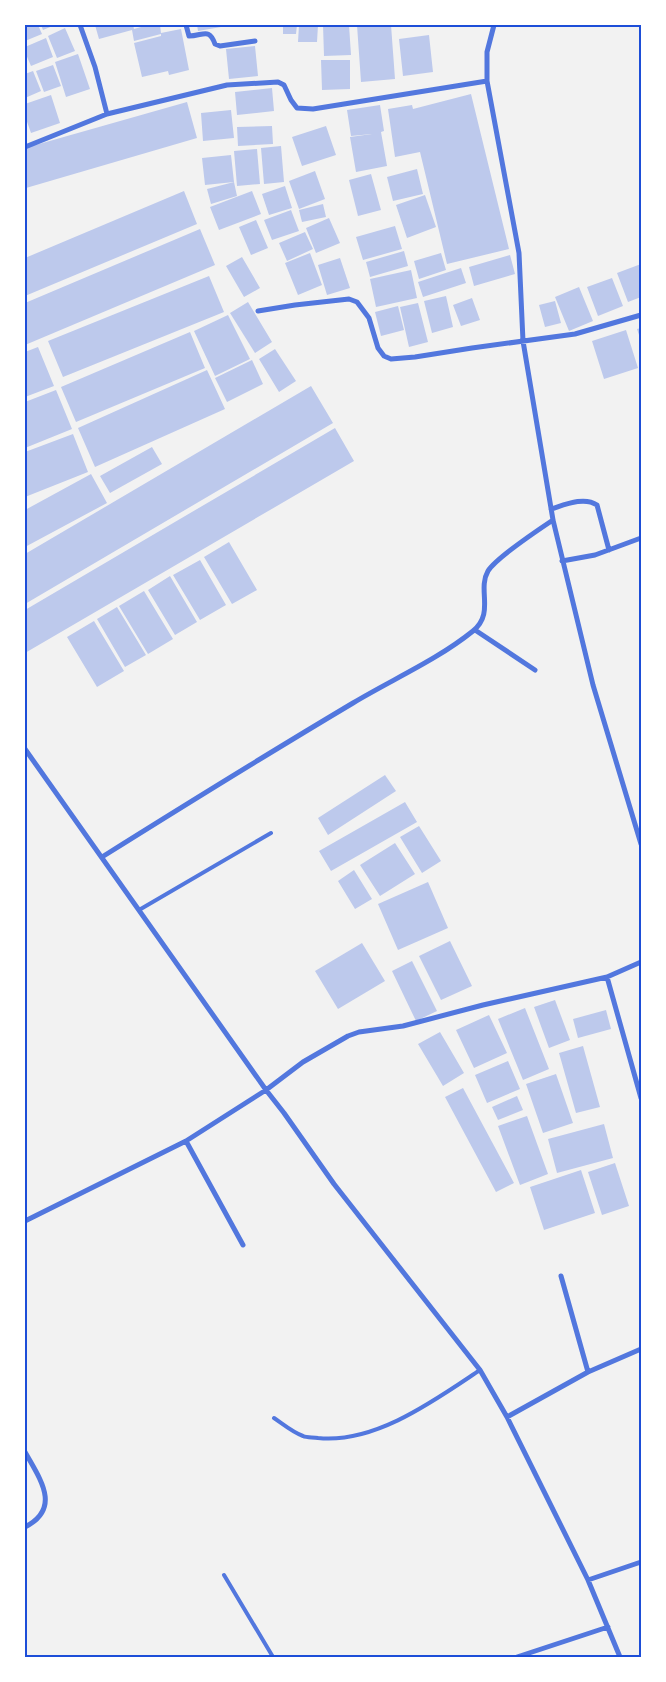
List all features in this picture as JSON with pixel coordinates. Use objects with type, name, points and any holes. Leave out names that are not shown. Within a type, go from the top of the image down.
[{"type":"street","points":[[80,25],[95,67],[107,114]]},
{"type":"street","points":[[186,25],[189,36],[208,33],[215,44],[220,46],[255,40]]},
{"type":"street","points":[[494,25],[487,52],[487,81],[519,253],[523,341],[551,509],[593,685],[641,844]]},
{"type":"street","points":[[25,147],[107,114],[227,85],[278,82],[284,85],[290,100],[297,108],[313,109],[487,81]]},
{"type":"street","points":[[258,312],[295,304],[349,299],[356,302],[369,318],[378,348],[384,356],[391,359],[575,334],[641,315]]},
{"type":"street","points":[[551,509],[582,501],[592,501],[596,505],[609,550]]},
{"type":"street","points":[[102,857],[221,782],[431,659],[475,630],[482,621],[486,604],[484,580],[489,570],[553,520]]},
{"type":"street","points":[[562,561],[595,555],[641,538]]},
{"type":"street","points":[[475,630],[534,670]]},
{"type":"street","points":[[25,749],[334,1184],[480,1370],[507,1417],[588,1580],[620,1657]]},
{"type":"street","points":[[25,1221],[186,1141],[266,1090],[303,1062],[348,1036],[360,1032],[403,1026],[483,1005],[607,977],[641,962]]},
{"type":"street","points":[[607,977],[641,1098]]},
{"type":"street","points":[[186,1141],[243,1245]]},
{"type":"street","points":[[561,1276],[588,1372]]},
{"type":"street","points":[[507,1417],[588,1372],[641,1349]]},
{"type":"street","points":[[25,1452],[39,1477],[47,1501],[42,1514],[25,1527]]},
{"type":"street","points":[[588,1580],[641,1562]]},
{"type":"street","points":[[517,1657],[608,1627]]},
{"type":"lane","points":[[139,910],[271,833]]},
{"type":"lane","points":[[274,1418],[286,1427],[304,1436],[331,1439],[360,1435],[400,1419],[443,1395],[480,1370]]},
{"type":"lane","points":[[224,1575],[273,1657]]},
{"type":"building","points":[[25,25],[38,25],[42,34],[25,41]]},
{"type":"building","points":[[41,25],[55,25],[43,30]]},
{"type":"building","points":[[95,25],[133,25],[134,29],[141,27],[141,25],[160,25],[161,33],[181,29],[189,70],[169,75],[168,71],[142,77],[134,43],[161,36],[161,34],[134,41],[132,30],[99,39]]},
{"type":"building","points":[[197,25],[220,25],[221,27],[198,31]]},
{"type":"building","points":[[283,25],[297,25],[296,34],[283,34]]},
{"type":"building","points":[[299,25],[318,25],[317,42],[298,42]]},
{"type":"building","points":[[323,25],[349,25],[351,55],[324,56]]},
{"type":"building","points":[[357,25],[391,25],[395,79],[361,82]]},
{"type":"building","points":[[65,28],[75,51],[57,58],[48,36]]},
{"type":"building","points":[[429,35],[433,72],[403,76],[399,39]]},
{"type":"building","points":[[46,38],[53,57],[31,66],[25,52],[25,47]]},
{"type":"building","points":[[255,46],[258,76],[229,79],[226,49]]},
{"type":"building","points":[[78,54],[90,89],[66,97],[55,62]]},
{"type":"building","points":[[321,60],[350,60],[350,89],[322,90]]},
{"type":"building","points":[[53,65],[61,86],[44,92],[36,71]]},
{"type":"building","points":[[33,71],[41,91],[25,98],[25,74]]},
{"type":"building","points":[[272,88],[274,111],[237,115],[235,92]]},
{"type":"building","points":[[471,94],[509,249],[447,264],[420,152],[395,157],[388,109],[412,105],[413,109]]},
{"type":"building","points":[[51,95],[60,123],[31,133],[25,116],[25,104]]},
{"type":"building","points":[[187,102],[197,138],[26,188],[25,148]]},
{"type":"building","points":[[380,105],[384,131],[381,132],[387,166],[356,172],[350,137],[372,134],[351,136],[347,110]]},
{"type":"building","points":[[231,110],[234,138],[203,141],[201,113]]},
{"type":"building","points":[[272,126],[273,144],[238,146],[237,127]]},
{"type":"building","points":[[326,126],[336,155],[302,166],[292,137]]},
{"type":"building","points":[[281,146],[284,182],[264,184],[261,148]]},
{"type":"building","points":[[257,149],[260,184],[237,186],[234,151]]},
{"type":"building","points":[[231,155],[234,182],[205,185],[202,158]]},
{"type":"building","points":[[417,169],[423,194],[393,201],[387,177]]},
{"type":"building","points":[[315,171],[325,199],[299,209],[289,181]]},
{"type":"building","points":[[371,174],[381,210],[358,216],[349,180]]},
{"type":"building","points":[[234,182],[237,196],[211,204],[207,189]]},
{"type":"building","points":[[285,186],[292,208],[269,215],[262,194]]},
{"type":"building","points":[[184,191],[197,224],[25,296],[25,258]]},
{"type":"building","points":[[252,191],[261,214],[219,230],[210,207]]},
{"type":"building","points":[[425,195],[436,227],[407,238],[396,205]]},
{"type":"building","points":[[323,204],[326,217],[302,222],[299,210]]},
{"type":"building","points":[[291,210],[299,231],[272,240],[264,220]]},
{"type":"building","points":[[329,218],[340,243],[316,253],[306,228]]},
{"type":"building","points":[[256,220],[268,248],[251,255],[239,227]]},
{"type":"building","points":[[395,226],[402,249],[363,260],[356,237]]},
{"type":"building","points":[[200,229],[215,265],[25,345],[25,303]]},
{"type":"building","points":[[305,232],[313,249],[287,261],[279,243]]},
{"type":"building","points":[[404,251],[408,266],[370,277],[366,262]]},
{"type":"building","points":[[310,253],[322,285],[298,295],[285,263]]},
{"type":"building","points":[[441,253],[446,270],[419,279],[414,261]]},
{"type":"building","points":[[510,255],[515,274],[474,286],[469,267]]},
{"type":"building","points":[[242,257],[260,288],[244,297],[226,266]]},
{"type":"building","points":[[340,258],[350,288],[327,295],[318,265]]},
{"type":"building","points":[[641,264],[641,297],[628,302],[617,273]]},
{"type":"building","points":[[461,268],[466,283],[423,297],[418,282]]},
{"type":"building","points":[[411,270],[417,298],[376,307],[370,279]]},
{"type":"building","points":[[209,276],[224,312],[63,377],[48,341]]},
{"type":"building","points":[[612,278],[623,306],[598,316],[587,287]]},
{"type":"building","points":[[579,287],[593,321],[569,331],[555,297]]},
{"type":"building","points":[[446,296],[453,327],[432,333],[424,301]]},
{"type":"building","points":[[472,298],[480,320],[461,326],[453,305]]},
{"type":"building","points":[[555,301],[561,323],[545,327],[539,305]]},
{"type":"building","points":[[248,302],[272,342],[255,353],[230,313]]},
{"type":"building","points":[[418,303],[428,342],[409,347],[400,307]]},
{"type":"building","points":[[398,306],[404,330],[381,336],[375,312]]},
{"type":"building","points":[[228,315],[250,359],[215,376],[194,331]]},
{"type":"building","points":[[641,328],[641,341],[637,329]]},
{"type":"building","points":[[626,330],[638,368],[604,379],[592,341]]},
{"type":"building","points":[[190,332],[205,368],[76,422],[61,387]]},
{"type":"building","points":[[38,347],[54,386],[25,397],[25,352]]},
{"type":"building","points":[[275,349],[296,381],[279,392],[259,359]]},
{"type":"building","points":[[252,360],[263,384],[227,402],[215,378]]},
{"type":"building","points":[[207,370],[225,409],[95,467],[78,428]]},
{"type":"building","points":[[311,386],[333,423],[25,604],[25,554]]},
{"type":"building","points":[[56,390],[72,429],[25,448],[25,402]]},
{"type":"building","points":[[335,428],[354,461],[25,653],[25,610]]},
{"type":"building","points":[[73,434],[88,472],[25,497],[25,452]]},
{"type":"building","points":[[152,447],[162,464],[110,493],[100,476]]},
{"type":"building","points":[[91,474],[107,503],[25,547],[25,510]]},
{"type":"building","points":[[229,542],[257,590],[232,604],[204,557]]},
{"type":"building","points":[[200,560],[226,605],[200,620],[173,575]]},
{"type":"building","points":[[170,576],[197,622],[175,635],[148,590]]},
{"type":"building","points":[[144,591],[173,639],[148,654],[119,606]]},
{"type":"building","points":[[117,607],[146,655],[125,667],[97,619]]},
{"type":"building","points":[[94,621],[124,671],[97,687],[67,637]]},
{"type":"building","points":[[385,775],[396,791],[328,835],[318,818]]},
{"type":"building","points":[[405,802],[417,822],[331,871],[319,851]]},
{"type":"building","points":[[419,826],[441,861],[422,873],[400,837]]},
{"type":"building","points":[[395,843],[415,874],[380,896],[360,865]]},
{"type":"building","points":[[354,870],[372,899],[355,909],[338,881]]},
{"type":"building","points":[[428,882],[448,928],[398,950],[378,904]]},
{"type":"building","points":[[450,941],[472,986],[441,1000],[419,956]]},
{"type":"building","points":[[362,943],[385,981],[338,1009],[315,971]]},
{"type":"building","points":[[412,961],[437,1011],[416,1021],[392,971]]},
{"type":"building","points":[[555,1000],[570,1040],[549,1048],[534,1007]]},
{"type":"building","points":[[525,1008],[549,1069],[523,1080],[498,1019]]},
{"type":"building","points":[[606,1010],[611,1029],[578,1038],[573,1019]]},
{"type":"building","points":[[489,1015],[507,1053],[474,1068],[456,1030]]},
{"type":"building","points":[[440,1032],[464,1073],[443,1086],[418,1044]]},
{"type":"building","points":[[583,1046],[600,1107],[576,1113],[559,1053]]},
{"type":"building","points":[[508,1061],[520,1089],[487,1103],[475,1075]]},
{"type":"building","points":[[556,1074],[573,1123],[543,1133],[526,1084]]},
{"type":"building","points":[[463,1088],[514,1183],[496,1192],[445,1097]]},
{"type":"building","points":[[517,1096],[523,1110],[498,1120],[492,1107]]},
{"type":"building","points":[[527,1116],[548,1174],[520,1185],[498,1126]]},
{"type":"building","points":[[604,1124],[613,1158],[557,1173],[548,1139]]},
{"type":"building","points":[[615,1163],[629,1206],[602,1215],[588,1172]]},
{"type":"building","points":[[581,1170],[595,1213],[544,1230],[530,1187]]}]
